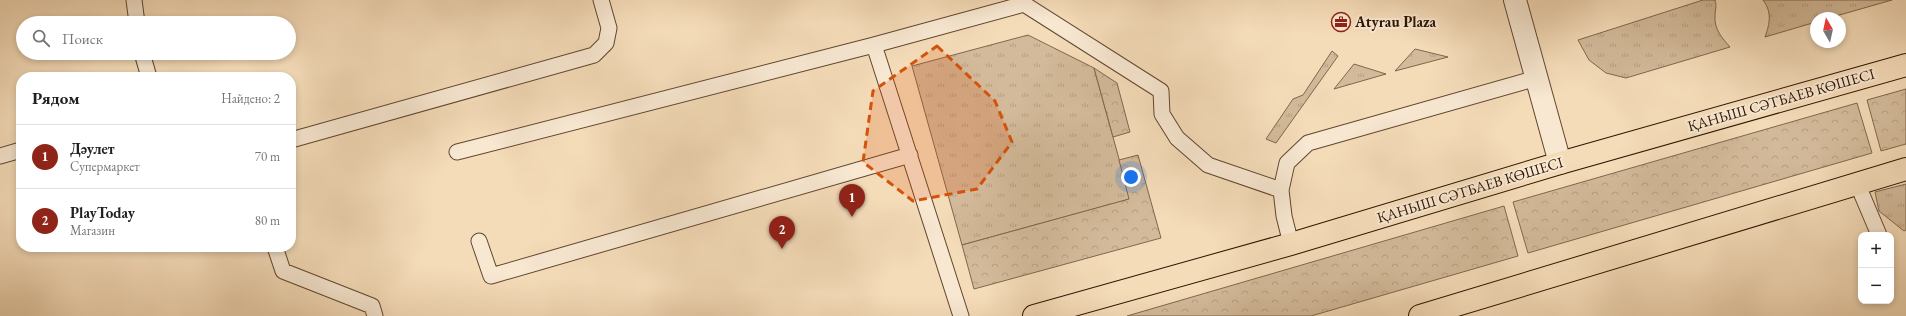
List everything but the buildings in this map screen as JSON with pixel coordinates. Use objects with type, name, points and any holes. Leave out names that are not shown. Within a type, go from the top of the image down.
[{"type":"main road","name":"ҚАНЫШ СӘТБАЕВ КӨШЕСІ","points":[[1034,316],[1290,244],[1560,163],[1906,65]]},
{"type":"main road","points":[[1420,316],[1906,169]]},
{"type":"street","points":[[1515,0],[1560,163]]},
{"type":"lane","points":[[134,0],[136,16]]},
{"type":"lane","points":[[296,139],[594,55],[606,43],[609,28],[601,0]]},
{"type":"lane","points":[[457,152],[874,45],[1024,4],[1161,91],[1162,114],[1177,138],[1208,165],[1281,190]]},
{"type":"lane","points":[[874,45],[961,316]]},
{"type":"lane","points":[[144,60],[147,72]]},
{"type":"lane","points":[[1290,244],[1284,216],[1281,190],[1287,163],[1308,143],[1537,78]]},
{"type":"lane","points":[[0,156],[16,151]]},
{"type":"lane","points":[[479,241],[491,276],[910,155]]},
{"type":"lane","points":[[1857,183],[1878,232]]},
{"type":"lane","points":[[276,252],[282,271],[372,306],[375,316]]},
{"type":"highlighted area","points":[[937,46],[995,101],[1012,142],[977,189],[913,201],[863,162],[873,91]]},
{"type":"green space","points":[[1703,0],[1715,0],[1715,21],[1717,29],[1721,37],[1730,47],[1626,78],[1606,73],[1589,60],[1578,40]]},
{"type":"green space","points":[[1763,0],[1892,0],[1846,13],[1810,12],[1810,24],[1765,37],[1769,18],[1766,4]]},
{"type":"green space","points":[[1028,35],[1094,68],[1130,199],[962,245],[912,66]]},
{"type":"green space","points":[[1415,49],[1448,57],[1395,71]]},
{"type":"green space","points":[[1332,51],[1338,56],[1276,143],[1266,139],[1293,99],[1303,95]]},
{"type":"green space","points":[[1354,64],[1386,74],[1334,89]]},
{"type":"green space","points":[[1094,68],[1117,83],[1130,132],[1113,137]]},
{"type":"green space","points":[[1906,89],[1906,144],[1881,151],[1867,100]]},
{"type":"green space","points":[[1857,103],[1872,153],[1528,253],[1513,202]]},
{"type":"green space","points":[[1138,155],[1161,238],[974,289],[962,245],[1129,199],[1119,160]]},
{"type":"green space","points":[[1906,184],[1906,230],[1904,231],[1879,211],[1875,192]]},
{"type":"green space","points":[[1504,206],[1518,256],[1311,316],[1127,316]]},
{"type":"place","name":"Atyrau Plaza","points":[[1341,22]]},
{"type":"place","name":"Дәулет","points":[[852,217]]},
{"type":"place","name":"PlayToday","points":[[782,249]]}]
